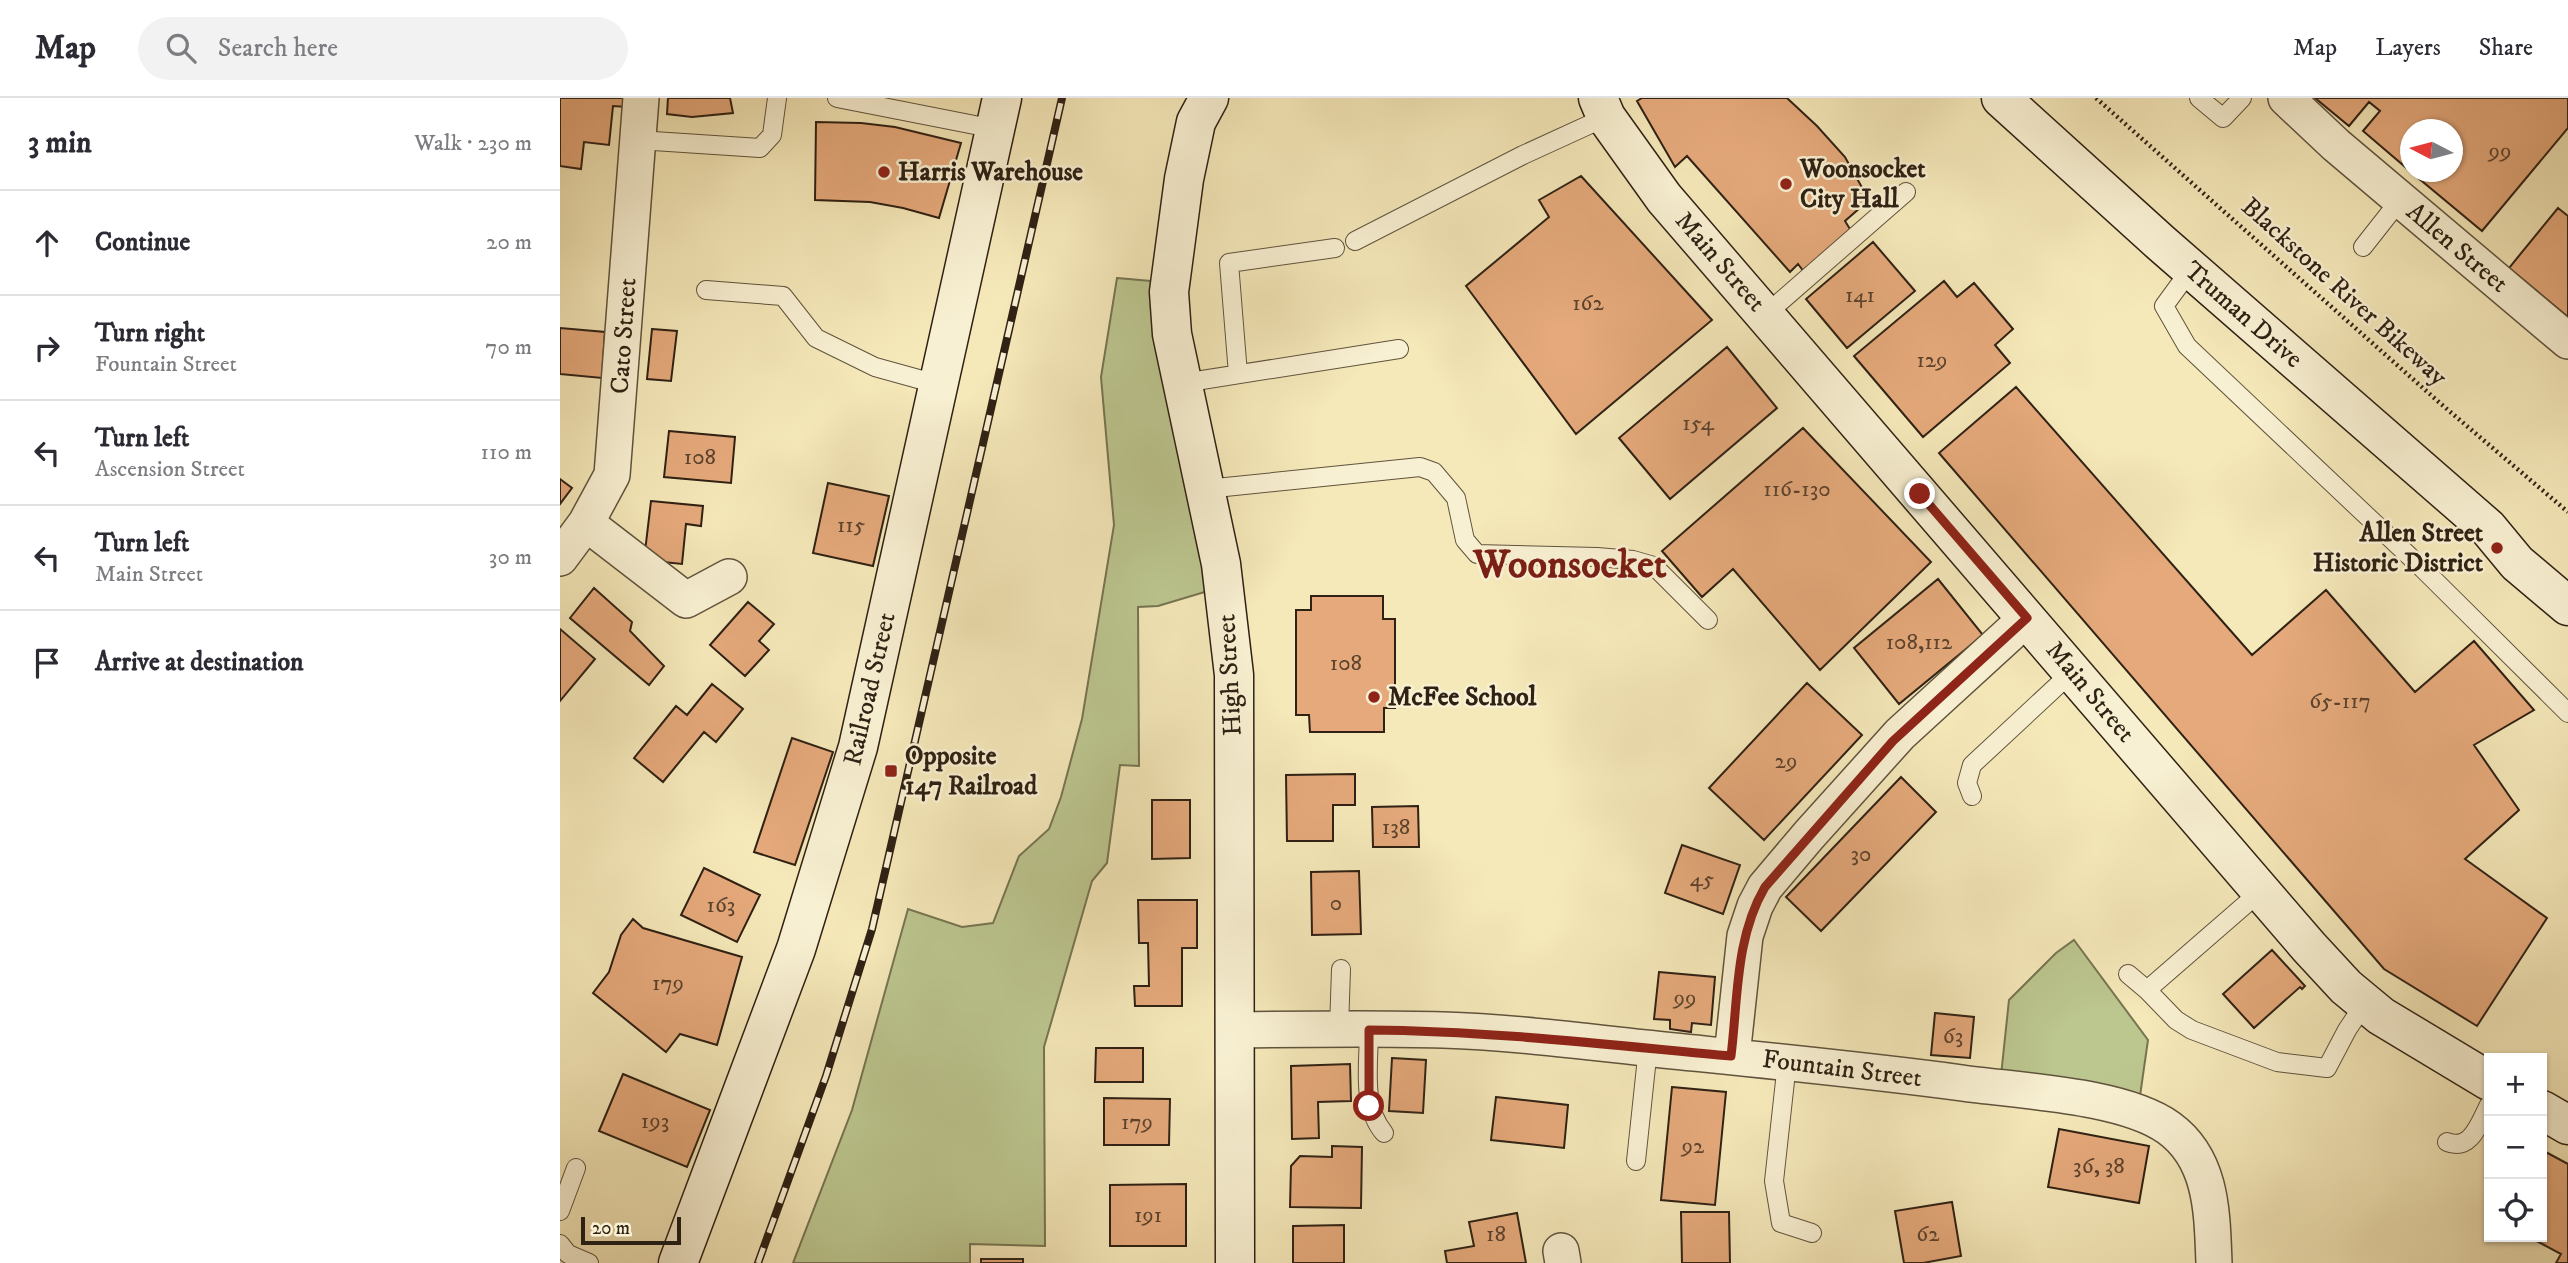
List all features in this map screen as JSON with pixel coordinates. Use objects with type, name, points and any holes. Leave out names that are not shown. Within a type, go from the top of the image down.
[{"type":"main road","name":"High Street","points":[[1209,98],[1196,122],[1184,179],[1169,292],[1172,334],[1222,564],[1234,675],[1236,1263]]},
{"type":"main road","name":"Truman Drive","points":[[2001,98],[2191,269],[2488,528],[2517,563],[2568,606]]},
{"type":"main road","name":"Main Street","points":[[1602,108],[1664,198],[2335,976],[2365,1003],[2401,1029],[2484,1078]]},
{"type":"main road","name":"Railroad Street","points":[[678,1263],[796,949],[858,747],[999,114]]},
{"type":"main road","name":"Truman Drive","points":[[2488,528],[2525,549],[2568,579]]},
{"type":"main road","points":[[2547,1114],[2568,1125]]},
{"type":"street","name":"Cato Street","points":[[560,558],[586,523],[612,475],[641,98]]},
{"type":"street","name":"Allen Street","points":[[2286,98],[2336,145],[2568,341]]},
{"type":"street","points":[[586,523],[686,600],[729,577]]},
{"type":"street","points":[[1731,1056],[1745,936],[1765,887],[1893,741],[2027,618]]},
{"type":"street","name":"Fountain Street","points":[[1235,1030],[1445,1030],[1731,1056],[2103,1102],[2155,1119],[2184,1141],[2201,1168],[2212,1208],[2214,1263]]},
{"type":"lane","points":[[638,140],[760,148],[772,135],[777,98]]},
{"type":"lane","points":[[837,98],[999,114]]},
{"type":"lane","points":[[2199,98],[2223,118],[2242,98]]},
{"type":"lane","points":[[1355,241],[1524,155],[1602,108]]},
{"type":"lane","points":[[1765,315],[1906,192]]},
{"type":"lane","points":[[2363,247],[2400,200]]},
{"type":"lane","points":[[1238,374],[1229,263],[1335,248]]},
{"type":"lane","points":[[2191,269],[2164,306],[2187,346],[2423,569],[2568,713]]},
{"type":"lane","points":[[706,290],[783,296],[816,338],[875,367],[940,385]]},
{"type":"lane","points":[[1183,383],[1399,349]]},
{"type":"lane","points":[[1206,489],[1420,467],[1434,472],[1456,498],[1465,540],[1477,554],[1597,558],[1654,566],[1707,620]]},
{"type":"lane","points":[[1970,787],[1974,762],[2072,671]]},
{"type":"lane","points":[[2147,990],[2261,891]]},
{"type":"lane","points":[[1341,970],[1369,1106],[1375,1122],[1384,1133]]},
{"type":"lane","points":[[2129,974],[2176,1020],[2192,1030],[2277,1062],[2327,1068],[2365,1003]]},
{"type":"lane","points":[[1636,1161],[1647,1048]]},
{"type":"lane","points":[[1787,1063],[1774,1181],[1781,1223],[1812,1233]]},
{"type":"lane","points":[[2447,1142],[2458,1145],[2468,1141],[2484,1114]]},
{"type":"lane","points":[[560,1211],[576,1168]]},
{"type":"lane","points":[[560,1244],[568,1254],[589,1263]]},
{"type":"path","name":"Blackstone River Bikeway","points":[[2096,98],[2441,404],[2568,512]]},
{"type":"green space","points":[[1117,278],[1185,284],[1208,591],[1158,606],[1138,607],[1139,766],[1120,765],[1107,863],[1092,881],[1044,1047],[1045,1246],[970,1244],[970,1263],[793,1263],[852,1110],[908,909],[962,927],[993,923],[1019,856],[1049,829],[1061,797],[1082,719],[1114,525],[1101,377]]},
{"type":"green space","points":[[2074,940],[2148,1040],[2138,1110],[2000,1085],[2009,1000],[2056,953]]},
{"type":"building","points":[[560,98],[628,98],[627,107],[613,106],[609,145],[584,142],[581,169],[560,166]]},
{"type":"building","points":[[668,98],[730,98],[733,113],[692,117],[667,114]]},
{"type":"building","name":"Woonsocket City Hall","points":[[1642,98],[1787,98],[1845,157],[1869,200],[1845,221],[1853,234],[1807,276],[1798,264],[1790,272],[1687,156],[1675,167],[1637,101]]},
{"type":"building","points":[[2315,98],[2568,98],[2568,128],[2482,231],[2423,182],[2463,182],[2463,119],[2400,119],[2400,162],[2363,131],[2380,111],[2369,102],[2349,126]]},
{"type":"building","name":"Harris Warehouse","points":[[816,122],[895,127],[961,143],[939,218],[870,202],[815,200]]},
{"type":"building","points":[[1581,176],[1712,320],[1576,434],[1466,286],[1549,217],[1539,200]]},
{"type":"building","points":[[2558,208],[2568,216],[2568,317],[2509,268]]},
{"type":"building","points":[[1873,242],[1915,291],[1847,348],[1806,299]]},
{"type":"building","points":[[1944,281],[1957,297],[1974,283],[2013,329],[1995,345],[2010,363],[1923,437],[1854,356]]},
{"type":"building","points":[[560,328],[605,332],[602,378],[560,374]]},
{"type":"building","points":[[652,329],[677,331],[671,381],[647,379]]},
{"type":"building","points":[[1727,347],[1777,408],[1670,499],[1619,438]]},
{"type":"building","points":[[2016,387],[2252,655],[2326,590],[2415,692],[2474,641],[2534,710],[2474,745],[2519,810],[2465,859],[2547,918],[2477,1026],[2384,969],[1939,453]]},
{"type":"building","points":[[1803,428],[1931,562],[1820,670],[1733,569],[1702,597],[1662,551]]},
{"type":"building","points":[[669,431],[735,437],[731,483],[664,477]]},
{"type":"building","points":[[560,479],[572,488],[560,504]]},
{"type":"building","points":[[828,483],[889,496],[873,566],[813,553]]},
{"type":"building","points":[[651,501],[703,506],[701,526],[686,524],[682,564],[644,560]]},
{"type":"building","points":[[1938,579],[1983,635],[1899,704],[1854,648]]},
{"type":"building","points":[[594,588],[632,622],[630,631],[664,666],[649,685],[570,618]]},
{"type":"building","points":[[1311,596],[1383,596],[1383,619],[1395,619],[1395,708],[1384,708],[1384,732],[1310,732],[1309,715],[1296,715],[1296,610],[1311,610]]},
{"type":"building","points":[[748,602],[774,624],[759,641],[769,650],[745,676],[710,645]]},
{"type":"building","points":[[560,629],[595,659],[560,701]]},
{"type":"building","points":[[1807,683],[1862,735],[1764,840],[1709,788]]},
{"type":"building","points":[[712,684],[743,709],[716,742],[704,732],[663,782],[634,758],[676,706],[687,715]]},
{"type":"building","points":[[792,738],[833,752],[795,865],[754,852]]},
{"type":"building","points":[[1355,774],[1355,805],[1333,805],[1333,841],[1287,841],[1286,775]]},
{"type":"building","points":[[1901,777],[1936,812],[1821,931],[1786,897]]},
{"type":"building","points":[[1152,800],[1190,800],[1190,858],[1152,859]]},
{"type":"building","points":[[1418,806],[1419,847],[1373,847],[1372,807]]},
{"type":"building","points":[[1682,845],[1740,865],[1723,914],[1665,893]]},
{"type":"building","points":[[704,868],[760,895],[737,942],[681,915]]},
{"type":"building","points":[[1359,871],[1361,934],[1312,935],[1311,872]]},
{"type":"building","points":[[1138,900],[1197,900],[1197,948],[1182,948],[1182,1006],[1135,1006],[1134,986],[1149,986],[1148,943],[1139,943]]},
{"type":"building","points":[[633,919],[643,928],[742,957],[717,1045],[680,1034],[666,1052],[593,993],[609,972],[621,935]]},
{"type":"building","points":[[2272,950],[2305,986],[2302,989],[2300,987],[2254,1028],[2223,994]]},
{"type":"building","points":[[1659,972],[1715,977],[1711,1025],[1692,1023],[1691,1032],[1670,1029],[1670,1020],[1654,1019]]},
{"type":"building","points":[[1935,1013],[1974,1017],[1970,1058],[1931,1055]]},
{"type":"building","points":[[1096,1048],[1143,1048],[1143,1082],[1095,1082]]},
{"type":"building","points":[[1392,1058],[1426,1060],[1423,1113],[1389,1111]]},
{"type":"building","points":[[1350,1064],[1351,1101],[1318,1102],[1319,1138],[1292,1139],[1291,1066]]},
{"type":"building","points":[[623,1074],[710,1110],[687,1167],[599,1131]]},
{"type":"building","points":[[1672,1087],[1726,1092],[1715,1205],[1661,1200]]},
{"type":"building","points":[[1496,1097],[1568,1105],[1564,1148],[1491,1140]]},
{"type":"building","points":[[1104,1098],[1170,1099],[1169,1145],[1104,1145]]},
{"type":"building","points":[[2059,1129],[2149,1146],[2139,1203],[2048,1187]]},
{"type":"building","points":[[1332,1146],[1362,1147],[1361,1208],[1290,1207],[1291,1166],[1300,1156],[1332,1157]]},
{"type":"building","points":[[2547,1153],[2568,1164],[2568,1263],[2556,1263],[2561,1254],[2538,1242],[2547,1242]]},
{"type":"building","points":[[1186,1184],[1186,1246],[1110,1246],[1110,1185]]},
{"type":"building","points":[[1952,1202],[1961,1256],[1923,1263],[1904,1263],[1895,1211]]},
{"type":"building","points":[[1681,1212],[1729,1212],[1730,1263],[1682,1263]]},
{"type":"building","points":[[1517,1213],[1526,1263],[1447,1263],[1445,1251],[1474,1246],[1469,1222]]},
{"type":"building","points":[[1344,1225],[1344,1263],[1293,1263],[1293,1226]]},
{"type":"building","points":[[981,1259],[1023,1259],[1023,1263],[981,1263]]},
{"type":"railway","points":[[758,1263],[826,1076],[872,929],[1062,98]]},
{"type":"place","name":"Harris Warehouse","points":[[884,172]]},
{"type":"place","name":"Woonsocket City Hall","points":[[1786,184]]},
{"type":"place","name":"Allen Street Historic District","points":[[2497,548]]},
{"type":"place","name":"McFee School","points":[[1374,697]]},
{"type":"place","name":"Opposite 147 Railroad","points":[[891,771]]},
{"type":"district","name":"Woonsocket","points":[[1570,566]]},
{"type":"route","points":[[1369,1106],[1369,1030],[1445,1030],[1731,1056],[1745,936],[1765,887],[1893,741],[2027,618],[1920,494]]}]
